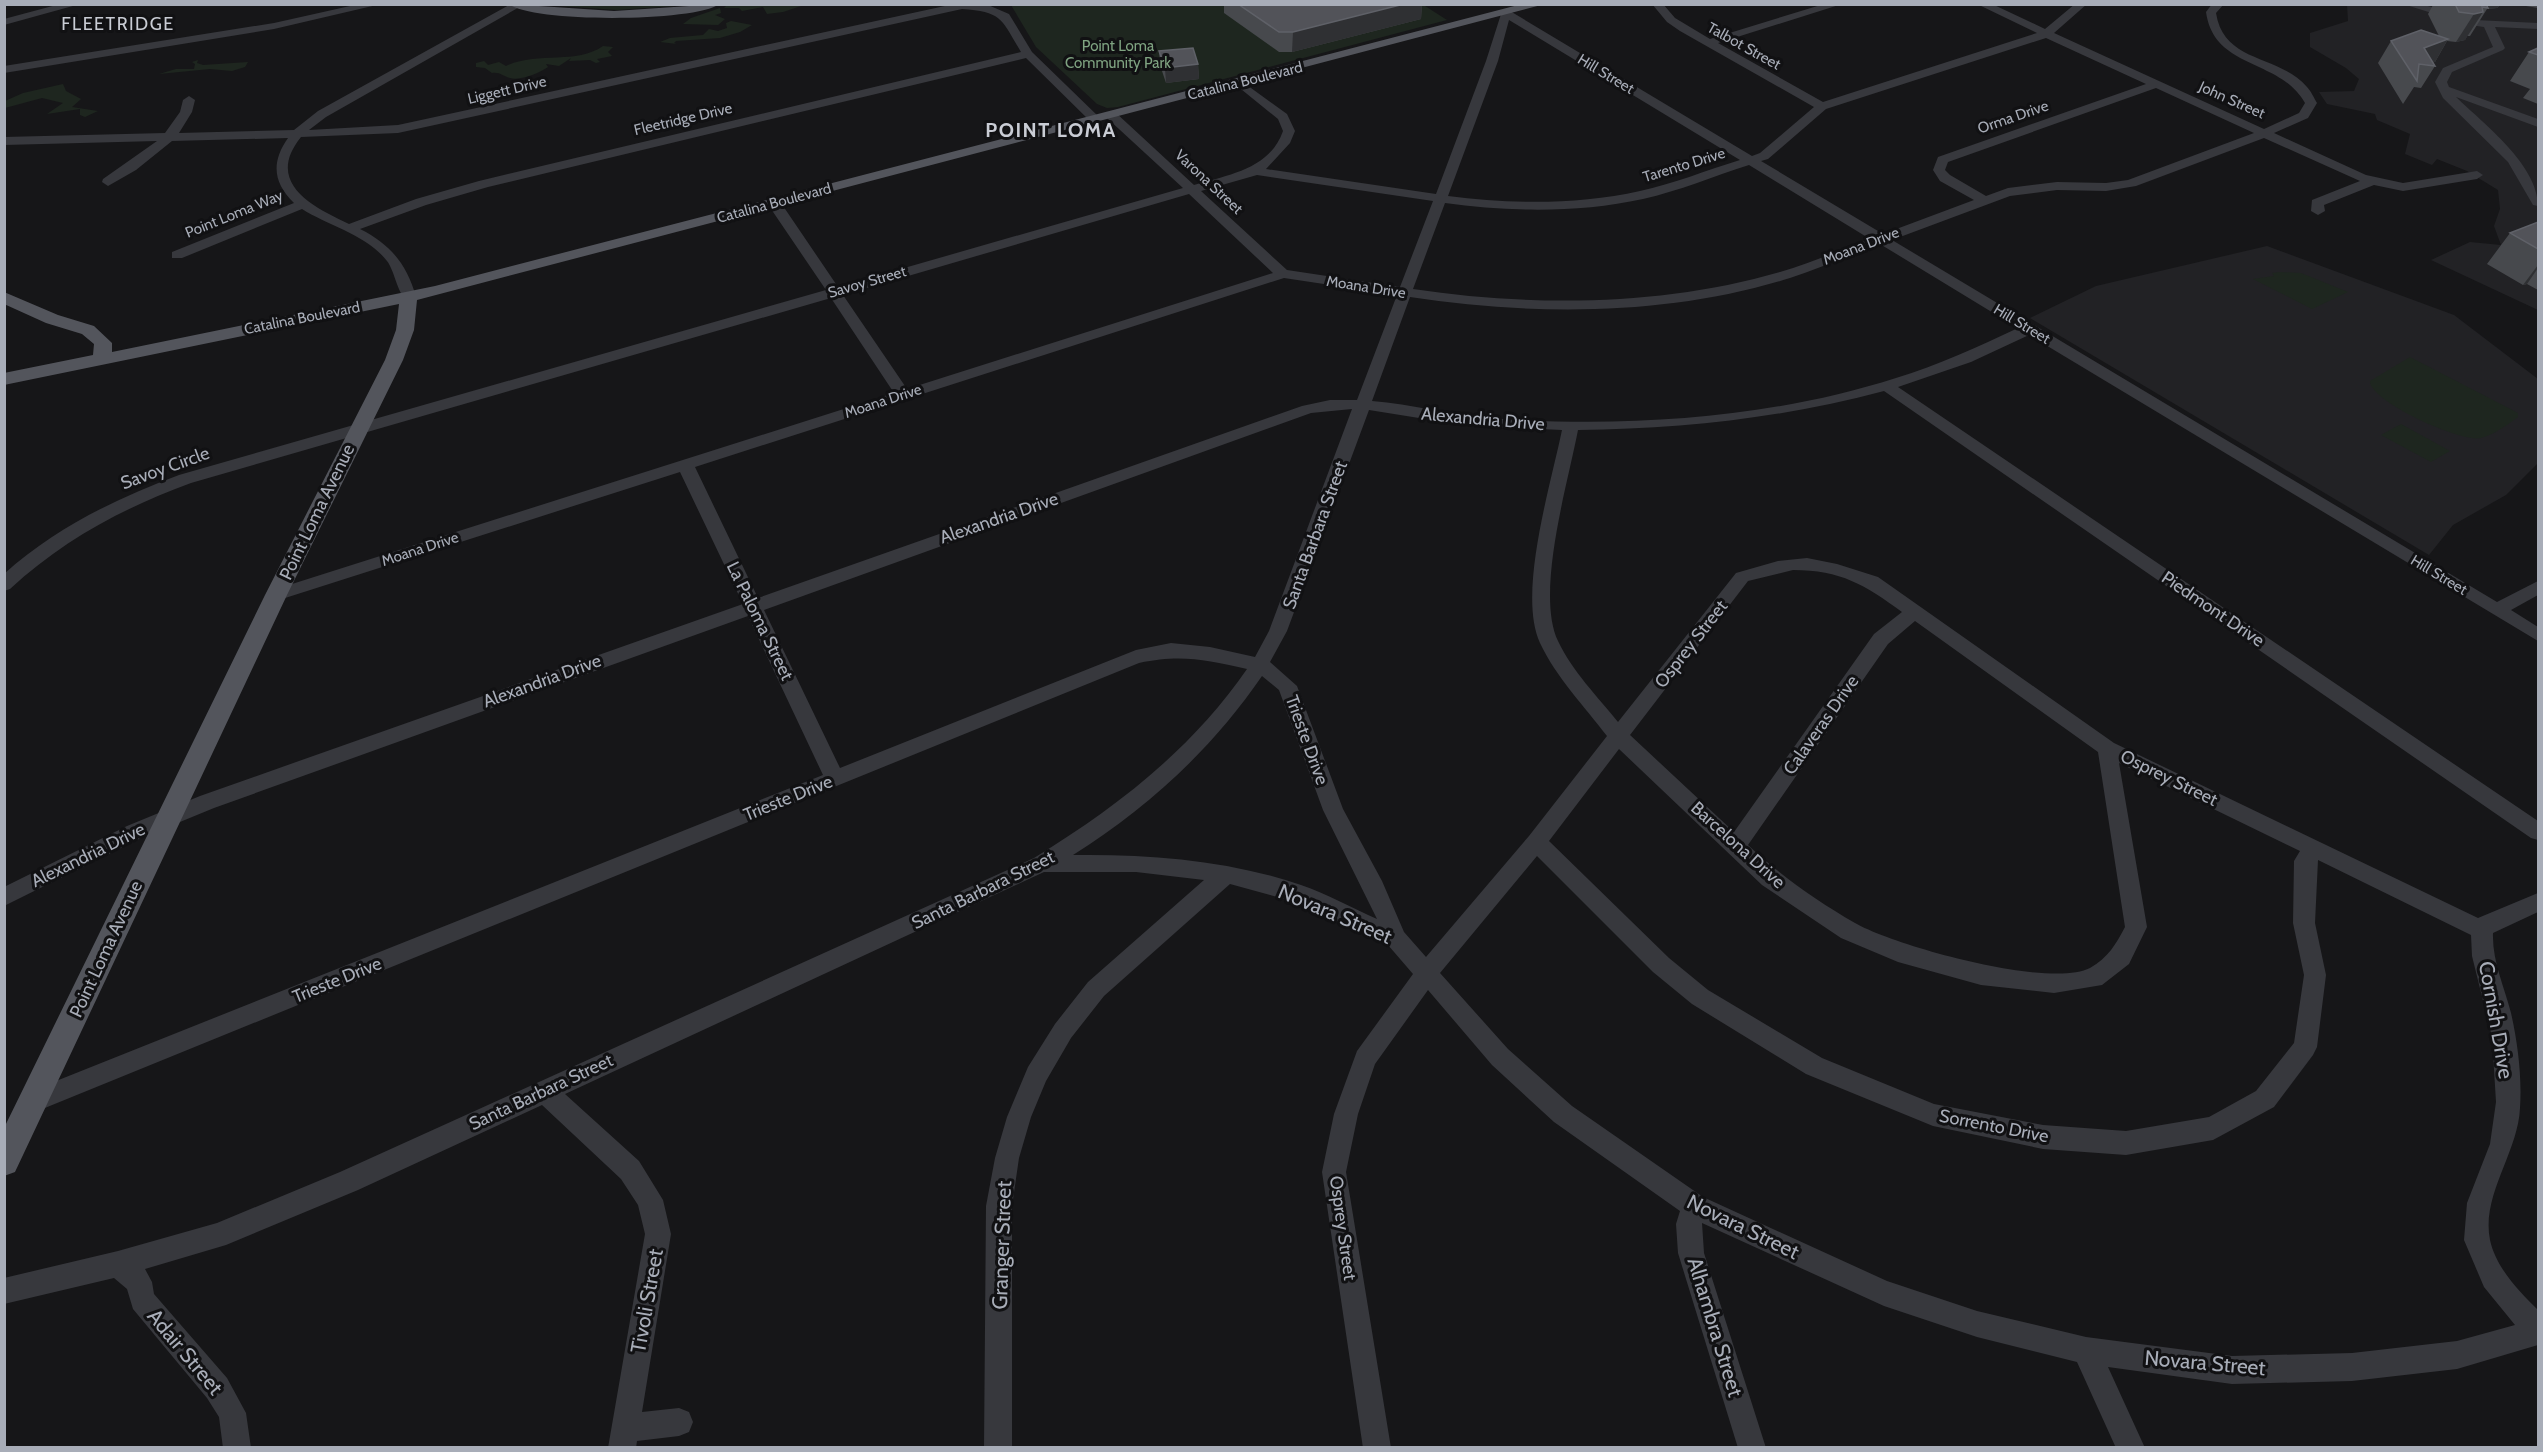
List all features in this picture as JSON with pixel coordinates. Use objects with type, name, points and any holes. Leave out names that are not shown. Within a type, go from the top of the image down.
[{"type":"main road","points":[[517,5],[562,12],[610,13],[656,12],[713,4]]},
{"type":"main road","name":"Catalina Boulevard","points":[[4,379],[409,297],[1539,4]]},
{"type":"main road","points":[[4,297],[52,319],[96,334],[104,343],[102,358]]},
{"type":"main road","name":"Point Loma Avenue","points":[[4,1162],[276,595],[399,347],[407,320],[409,297]]},
{"type":"street","points":[[4,22],[75,4]]},
{"type":"street","points":[[4,70],[281,25],[376,4]]},
{"type":"street","name":"Talbot Street","points":[[1658,4],[1671,20],[1822,106]]},
{"type":"street","points":[[1708,43],[1837,4]]},
{"type":"street","name":"John Street","points":[[1982,4],[2372,181],[2403,187],[2477,175]]},
{"type":"street","name":"Tarento Drive","points":[[1257,171],[1440,199],[1525,206],[1606,201],[1673,187],[1751,162],[1764,156],[1822,106],[2046,34],[2082,4]]},
{"type":"street","name":"Moana Drive","points":[[276,595],[1283,274],[1405,293],[1521,304],[1579,305],[1648,301],[1723,290],[1785,275],[1984,200],[2028,188],[2106,187],[2131,183],[2265,133],[2304,115],[2311,103],[2305,89],[2288,77],[2250,59],[2215,34],[2210,24],[2211,12],[2219,4]]},
{"type":"street","points":[[2408,4],[2453,19],[2489,25],[2538,26]]},
{"type":"street","name":"Point Loma Avenue","points":[[409,297],[403,275],[395,261],[372,241],[303,204],[286,187],[281,170],[286,151],[297,134],[332,107],[517,5]]},
{"type":"street","name":"Liggett Drive","points":[[4,141],[297,134],[415,126],[952,7],[985,7],[1005,16],[1028,54]]},
{"type":"street","name":"Hill Street","points":[[1506,14],[2538,635]]},
{"type":"street","name":"Santa Barbara Street","points":[[4,1291],[118,1264],[218,1236],[349,1180],[1041,864],[1117,814],[1171,769],[1210,730],[1261,665],[1272,644],[1294,593],[1504,28],[1506,14]]},
{"type":"street","points":[[2489,25],[2499,48],[2447,70],[2441,82],[2451,99],[2513,160],[2538,202]]},
{"type":"street","points":[[1028,54],[1095,119]]},
{"type":"street","name":"Fleetridge Drive","points":[[350,228],[421,202],[484,184],[1028,54]]},
{"type":"street","points":[[1240,83],[1283,117],[1290,131],[1286,140],[1257,171]]},
{"type":"street","name":"Orma Drive","points":[[1984,200],[1945,178],[1939,170],[1942,160],[2156,84]]},
{"type":"street","points":[[2444,89],[2538,123]]},
{"type":"street","points":[[108,182],[142,161],[166,138],[186,115],[189,100]]},
{"type":"street","name":"Varona Street","points":[[1112,115],[1283,274]]},
{"type":"street","name":"Savoy Street","points":[[359,428],[1257,171]]},
{"type":"street","points":[[2318,211],[2317,203],[2372,181]]},
{"type":"street","points":[[774,203],[903,395]]},
{"type":"street","name":"Point Loma Way","points":[[177,255],[303,204]]},
{"type":"street","name":"Alexandria Drive","points":[[4,897],[169,816],[753,605],[1308,409],[1333,404],[1363,406],[1484,423],[1571,427],[1737,418],[1814,405],[1888,387],[1962,360],[2029,329]]},
{"type":"street","name":"Piedmont Drive","points":[[1888,387],[2538,832]]},
{"type":"street","name":"Barcelona Drive","points":[[1571,427],[1541,574],[1539,605],[1548,641],[1566,670],[1619,737],[1737,845],[1770,879],[1839,925],[1898,952],[1981,975],[2054,982],[2094,978],[2121,957],[2136,927],[2107,748]]},
{"type":"street","name":"Savoy Circle","points":[[4,585],[67,534],[140,496],[185,479],[359,428]]},
{"type":"street","name":"La Paloma Street","points":[[685,464],[835,778]]},
{"type":"street","name":"Osprey Street","points":[[1377,1448],[1334,1172],[1346,1114],[1365,1059],[1428,975],[1448,944],[1536,842],[1742,577],[1776,565],[1794,563],[1831,567],[1872,582],[2107,748],[2482,930]]},
{"type":"street","points":[[2498,610],[2538,587]]},
{"type":"street","name":"Calaveras Drive","points":[[1737,845],[1881,639],[1914,612]]},
{"type":"street","name":"Trieste Drive","points":[[35,1101],[1136,657],[1171,651],[1210,654],[1261,665],[1287,686],[1306,743],[1333,810],[1374,888],[1396,938]]},
{"type":"street","name":"Sorrento Drive","points":[[1536,842],[1661,965],[1700,997],[1814,1066],[1933,1115],[2043,1137],[2126,1143],[2213,1128],[2265,1099],[2305,1047],[2315,975],[2304,923],[2305,861],[2314,849]]},
{"type":"street","name":"Novara Street","points":[[1041,864],[1136,863],[1226,874],[1298,893],[1396,938],[1500,1057],[1563,1114],[1694,1206],[1884,1293],[1977,1324],[2086,1351],[2232,1370],[2352,1367],[2457,1355],[2538,1330]]},
{"type":"street","name":"Granger Street","points":[[998,1448],[999,1206],[1007,1158],[1019,1117],[1036,1075],[1063,1031],[1096,989],[1226,874]]},
{"type":"street","points":[[2482,930],[2485,925],[2538,902]]},
{"type":"street","name":"Cornish Drive","points":[[2482,930],[2485,964],[2499,1014],[2507,1056],[2509,1100],[2503,1142],[2478,1204],[2476,1239],[2486,1266],[2504,1294],[2538,1330]]},
{"type":"street","name":"Tivoli Street","points":[[543,1090],[630,1170],[650,1200],[653,1211],[658,1234],[624,1438]]},
{"type":"street","name":"Alhambra Street","points":[[1694,1206],[1689,1224],[1691,1253],[1752,1448]]},
{"type":"street","name":"Adair Street","points":[[118,1264],[140,1282],[142,1300],[217,1388],[232,1413],[237,1448]]},
{"type":"street","points":[[2086,1351],[2131,1448]]},
{"type":"street","points":[[624,1438],[679,1422]]},
{"type":"shaded area","points":[[2347,5],[2538,5],[2538,310],[2431,260],[2470,242],[2501,245],[2494,226],[2500,209],[2498,190],[2467,171],[2437,159],[2432,165],[2405,154],[2410,134],[2377,120],[2375,114],[2327,104],[2319,92],[2354,91],[2359,79],[2346,68],[2310,47],[2310,33],[2348,21]]},
{"type":"shaded area","points":[[2267,246],[2454,315],[2538,379],[2538,463],[2506,495],[2453,525],[2429,555],[2030,318],[2096,286]]},
{"type":"green space","name":"Point Loma Community Park","points":[[1422,4],[1447,20],[1107,108],[1097,104],[1036,47],[1011,5]]},
{"type":"green space","points":[[546,5],[690,5],[617,10]]},
{"type":"green space","points":[[727,5],[804,5],[783,12],[767,14],[763,7],[742,11],[739,8],[724,8]]},
{"type":"green space","points":[[720,8],[721,13],[715,15],[725,19],[718,25],[683,24],[691,18]]},
{"type":"green space","points":[[731,21],[752,25],[740,32],[720,38],[674,43],[677,44],[660,42],[670,38],[703,35],[709,29],[718,31],[727,28],[726,23]]},
{"type":"green space","points":[[603,46],[613,47],[608,52],[612,56],[597,59],[600,62],[569,61],[571,58],[559,66],[546,64],[548,67],[530,76],[519,78],[510,78],[492,73],[485,68],[476,67],[476,63],[484,61],[488,65],[499,62],[506,66],[530,59],[569,57],[592,52]]},
{"type":"green space","points":[[198,60],[197,63],[203,65],[248,62],[245,67],[232,71],[210,69],[159,74],[176,69],[194,69],[195,64],[192,62]]},
{"type":"green space","points":[[63,84],[66,91],[81,99],[72,107],[98,111],[85,117],[80,115],[80,109],[47,114],[63,103],[42,98],[5,108],[5,101],[23,93]]},
{"type":"green space","points":[[2272,273],[2301,273],[2348,292],[2312,309],[2253,279],[2274,276]]},
{"type":"green space","points":[[2410,357],[2518,413],[2518,417],[2491,434],[2481,438],[2470,438],[2437,427],[2399,409],[2384,399],[2370,381]]},
{"type":"green space","points":[[2401,424],[2450,451],[2431,462],[2381,435]]},
{"type":"building","points":[[1238,4],[1404,4],[1293,32],[1279,32]]},
{"type":"building","points":[[2455,4],[2486,4],[2488,8],[2482,7],[2483,12],[2474,14],[2459,12]]},
{"type":"building","points":[[2421,30],[2448,39],[2424,48],[2435,66],[2419,64],[2417,81],[2391,41]]},
{"type":"building","points":[[1193,48],[1198,64],[1165,68],[1159,51]]},
{"type":"building","points":[[2538,48],[2538,55],[2529,52]]},
{"type":"building","points":[[2538,222],[2538,249],[2510,233]]},
{"type":"district","name":"FLEETRIDGE","points":[[118,24]]},
{"type":"district","name":"POINT LOMA","points":[[1051,130]]}]
